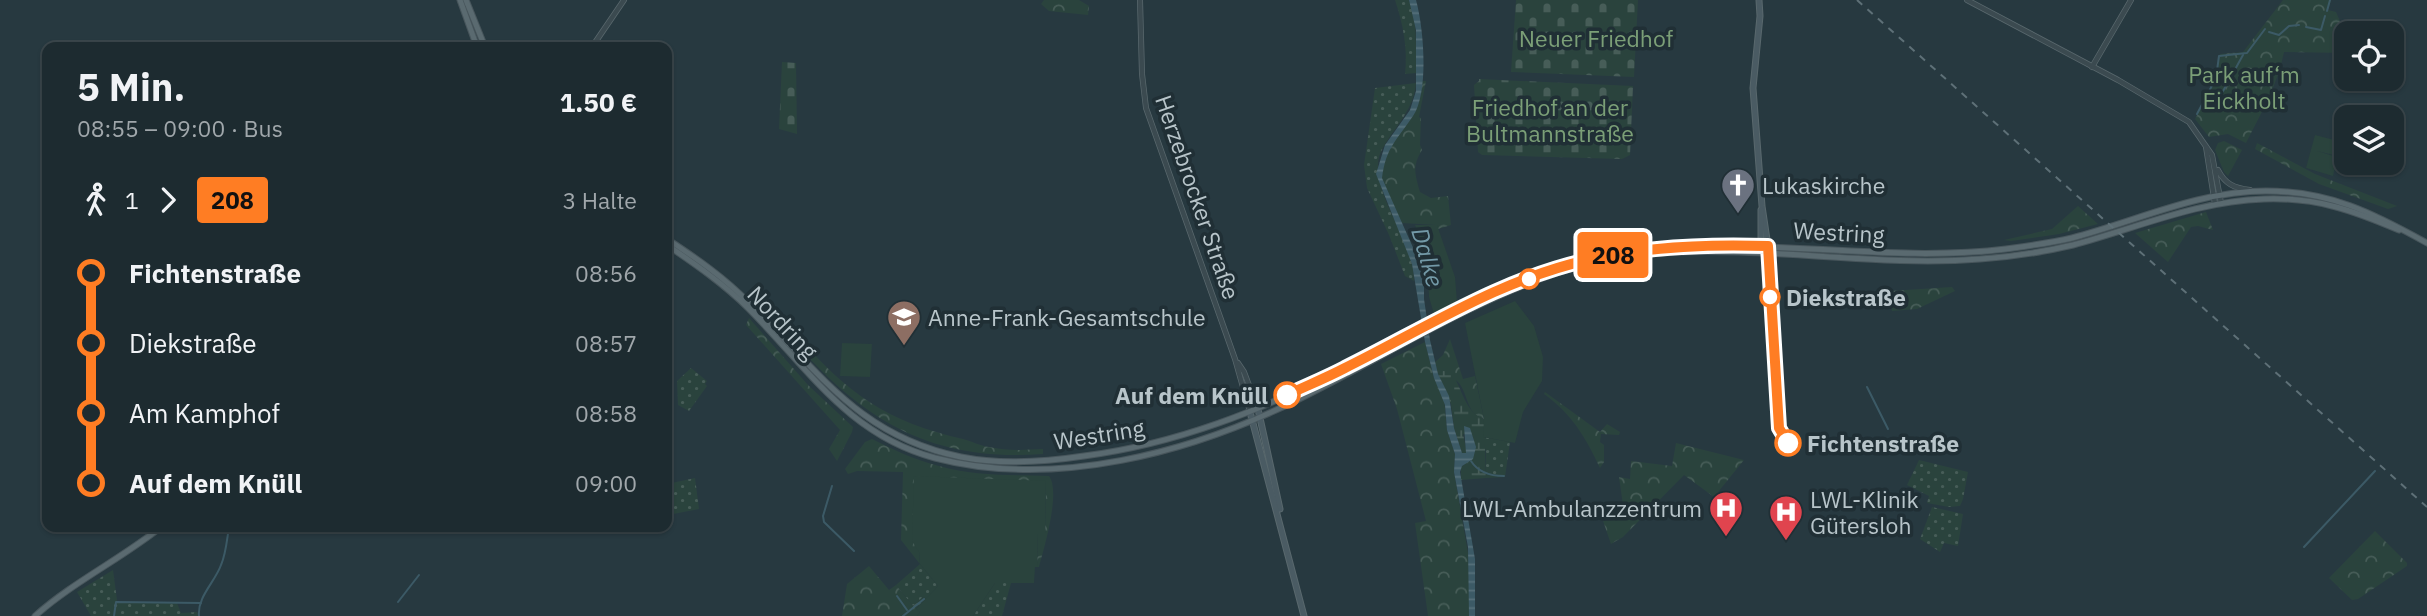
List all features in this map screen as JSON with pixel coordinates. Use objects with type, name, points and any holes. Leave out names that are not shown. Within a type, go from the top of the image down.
[{"type":"main road","points":[[460,0],[475,42]]},
{"type":"main road","points":[[466,0],[483,42]]},
{"type":"main road","points":[[1759,0],[1753,88],[1765,253]]},
{"type":"main road","name":"Westring","points":[[1429,327],[1516,284],[1587,260],[1692,246],[1765,245],[1908,253],[2004,249],[2073,237],[2217,195],[2264,191],[2308,195],[2342,203],[2389,221],[2424,242]]},
{"type":"main road","name":"Westring","points":[[869,419],[898,436],[947,454],[979,460],[1029,461],[1120,451],[1191,433],[1258,409],[1422,330],[1517,288],[1589,264],[1659,254],[1765,253],[1907,260],[1978,259],[2075,244],[2218,203],[2288,199],[2328,203],[2365,215],[2424,242]]},
{"type":"main road","name":"Nordring","points":[[672,243],[736,290],[818,377],[869,419]]},
{"type":"main road","name":"Nordring","points":[[672,249],[733,293],[829,397],[869,429]]},
{"type":"main road","name":"Westring","points":[[869,429],[911,449],[955,462],[1003,468],[1048,468],[1104,462],[1158,451],[1252,421],[1299,399],[1422,330]]},
{"type":"main road","name":"Herzebrocker Straße","points":[[1258,409],[1283,530]]},
{"type":"main road","name":"Herzebrocker Straße","points":[[1250,412],[1304,616]]},
{"type":"main road","points":[[35,616],[155,532]]},
{"type":"street","points":[[595,42],[624,0]]},
{"type":"street","name":"Herzebrocker Straße","points":[[1140,0],[1142,74],[1146,108],[1235,359],[1250,412]]},
{"type":"street","points":[[1967,0],[2180,115],[2197,131],[2210,149],[2221,176],[2231,186],[2264,191]]},
{"type":"street","points":[[2092,67],[2131,0]]},
{"type":"street","points":[[2206,146],[2217,195]]},
{"type":"street","points":[[2216,166],[2218,203]]},
{"type":"street","name":"Herzebrocker Straße","points":[[1235,359],[1244,372],[1258,409]]},
{"type":"green space","points":[[1044,0],[1079,0],[1089,6],[1088,15],[1049,11],[1041,4]]},
{"type":"green space","points":[[1395,0],[1409,0],[1415,19],[1417,73],[1405,74],[1404,37]]},
{"type":"green space","name":"Neuer Friedhof","points":[[1516,0],[1638,0],[1634,77],[1511,72]]},
{"type":"green space","name":"Park auf‘m Eickholt","points":[[2283,0],[2331,0],[2328,10],[2336,12],[2340,21],[2334,21],[2334,53],[2284,52],[2273,87],[2246,143],[2228,134],[2209,137],[2195,119],[2217,78],[2220,54],[2243,52]]},
{"type":"green space","points":[[782,62],[796,63],[797,134],[779,129]]},
{"type":"green space","name":"Friedhof an der Bultmannstraße","points":[[1479,79],[1633,86],[1630,155],[1622,159],[1482,155],[1478,152],[1474,85]]},
{"type":"green space","points":[[1422,81],[1426,81],[1419,117],[1422,150],[1417,161],[1416,175],[1420,192],[1431,198],[1448,196],[1451,225],[1438,229],[1436,225],[1402,223],[1387,196],[1382,179],[1387,153],[1416,108]]},
{"type":"green space","points":[[1416,83],[1409,107],[1383,147],[1378,166],[1384,196],[1409,252],[1414,281],[1405,276],[1367,188],[1364,165],[1375,88]]},
{"type":"green space","points":[[2315,135],[2334,140],[2334,155],[2317,151],[2334,156],[2333,176],[2306,168]]},
{"type":"green space","points":[[2224,141],[2242,150],[2228,176],[2215,150],[2218,143]]},
{"type":"green space","points":[[2257,143],[2315,174],[2397,206],[2388,209],[2319,184],[2255,149]]},
{"type":"green space","points":[[2078,206],[2098,224],[2059,234],[2004,240],[2052,229]]},
{"type":"green space","points":[[2206,212],[2213,230],[2191,227],[2168,262],[2135,233]]},
{"type":"green space","points":[[1415,225],[1437,225],[1455,277],[1457,302],[1434,314],[1429,297],[1427,259]]},
{"type":"green space","points":[[1952,287],[1955,291],[1917,309],[1892,311],[1890,291]]},
{"type":"green space","points":[[1515,301],[1534,326],[1543,357],[1542,381],[1523,412],[1515,443],[1483,437],[1484,419],[1465,323]]},
{"type":"green space","points":[[749,318],[808,385],[853,427],[837,461],[829,449],[840,430],[746,325]]},
{"type":"green space","points":[[797,335],[833,374],[871,403],[891,414],[912,424],[982,446],[1009,450],[1043,449],[1043,454],[1003,455],[967,451],[934,443],[903,431],[846,393],[792,339]]},
{"type":"green space","points":[[1450,339],[1463,379],[1475,376],[1484,419],[1470,408],[1458,382],[1443,372],[1438,374],[1435,362],[1443,355]]},
{"type":"green space","points":[[1425,342],[1434,378],[1444,398],[1447,430],[1455,454],[1454,472],[1469,559],[1469,616],[1428,616],[1415,523],[1426,521],[1397,409],[1381,364]]},
{"type":"green space","points":[[842,343],[872,344],[870,377],[840,376]]},
{"type":"green space","points":[[691,368],[707,381],[707,386],[689,411],[678,405],[677,381]]},
{"type":"green space","points":[[1443,371],[1451,372],[1472,411],[1484,419],[1486,478],[1461,480],[1461,467],[1473,454],[1473,436],[1463,434],[1467,453],[1462,453],[1454,428],[1451,404],[1438,374]]},
{"type":"green space","points":[[1545,392],[1600,432],[1607,424],[1620,432],[1619,435],[1601,434],[1604,462],[1600,468],[1577,427]]},
{"type":"green space","points":[[1483,437],[1510,442],[1505,477],[1486,478]]},
{"type":"green space","points":[[872,439],[930,464],[966,472],[1049,476],[1053,494],[1052,507],[1039,567],[1038,534],[1045,534],[1046,481],[919,552],[920,564],[901,540],[903,472],[857,471],[848,474],[845,469],[865,442]]},
{"type":"green space","points":[[1676,443],[1744,460],[1714,497],[1684,475],[1623,537],[1611,544],[1603,521],[1625,519],[1619,477],[1630,479],[1631,461],[1672,466]]},
{"type":"green space","points":[[1919,460],[1968,472],[1960,506],[1927,503],[1929,496],[1907,485]]},
{"type":"green space","points":[[914,476],[1046,481],[1045,534],[1038,534],[1034,583],[995,583],[973,616],[917,616],[920,612],[916,609],[938,586],[920,564],[919,552],[912,541]]},
{"type":"green space","points":[[695,478],[699,509],[672,514],[672,483]]},
{"type":"green space","points":[[1932,507],[1963,514],[1958,546],[1944,543],[1940,552],[1920,539]]},
{"type":"green space","points":[[2375,531],[2407,566],[2358,599],[2352,600],[2329,578]]},
{"type":"green space","points":[[920,564],[938,586],[926,599],[923,597],[913,606],[896,585]]},
{"type":"green space","points":[[869,566],[889,590],[896,585],[913,606],[923,597],[926,599],[916,608],[920,612],[917,616],[842,616],[847,584]]},
{"type":"green space","points":[[113,570],[117,600],[113,616],[91,616],[77,592]]},
{"type":"green space","points":[[995,583],[1011,583],[1002,616],[973,616]]},
{"type":"green space","points":[[116,603],[177,603],[181,613],[197,612],[198,616],[115,616]]},
{"type":"water","points":[[1409,0],[1416,0],[1421,27],[1424,60],[1421,92],[1413,116],[1389,151],[1382,178],[1415,252],[1424,280],[1430,340],[1438,374],[1449,396],[1454,428],[1462,453],[1466,453],[1464,426],[1470,428],[1476,447],[1473,459],[1462,466],[1460,472],[1475,559],[1475,616],[1469,616],[1468,547],[1445,405],[1434,378],[1425,342],[1412,264],[1376,174],[1385,145],[1410,110],[1416,91],[1416,30]]},
{"type":"waterway","points":[[2327,11],[2330,0]]},
{"type":"waterway","points":[[2306,27],[2321,30],[2325,16]]},
{"type":"waterway","points":[[2269,32],[2279,35],[2289,26],[2299,25]]},
{"type":"waterway","points":[[2197,114],[2216,78],[2219,56],[2247,53],[2265,29]]},
{"type":"waterway","points":[[2217,102],[2243,55]]},
{"type":"waterway","points":[[2220,103],[2224,106]]},
{"type":"waterway","points":[[1867,387],[1888,429]]},
{"type":"waterway","points":[[1471,461],[1485,473],[1504,476]]},
{"type":"waterway","points":[[2304,547],[2375,471]]},
{"type":"waterway","points":[[832,486],[823,516],[824,522],[854,551]]},
{"type":"waterway","points":[[199,616],[201,602],[223,561],[228,532]]},
{"type":"waterway","points":[[398,602],[419,575]]},
{"type":"waterway","points":[[897,596],[907,610]]},
{"type":"waterway","points":[[903,616],[924,599]]},
{"type":"waterway","points":[[114,616],[116,602],[201,603]]},
{"type":"railway","points":[[1857,0],[2427,507]]},
{"type":"bus line","name":"208","points":[[1287,395],[1344,369],[1481,298],[1556,269],[1587,260],[1658,249],[1768,246],[1779,428],[1788,443]]},
{"type":"place","name":"Lukaskirche","points":[[1738,215]]},
{"type":"place","name":"Diekstraße","points":[[1770,297]]},
{"type":"place","name":"Anne-Frank-Gesamtschule","points":[[904,347]]},
{"type":"place","name":"Auf dem Knüll","points":[[1287,395]]},
{"type":"place","name":"Fichtenstraße","points":[[1788,443]]},
{"type":"place","name":"LWL-Ambulanzzentrum","points":[[1726,538]]},
{"type":"place","name":"LWL-Klinik Gütersloh","points":[[1786,542]]},
{"type":"water label","name":"Dalke","points":[[1428,257]]}]
